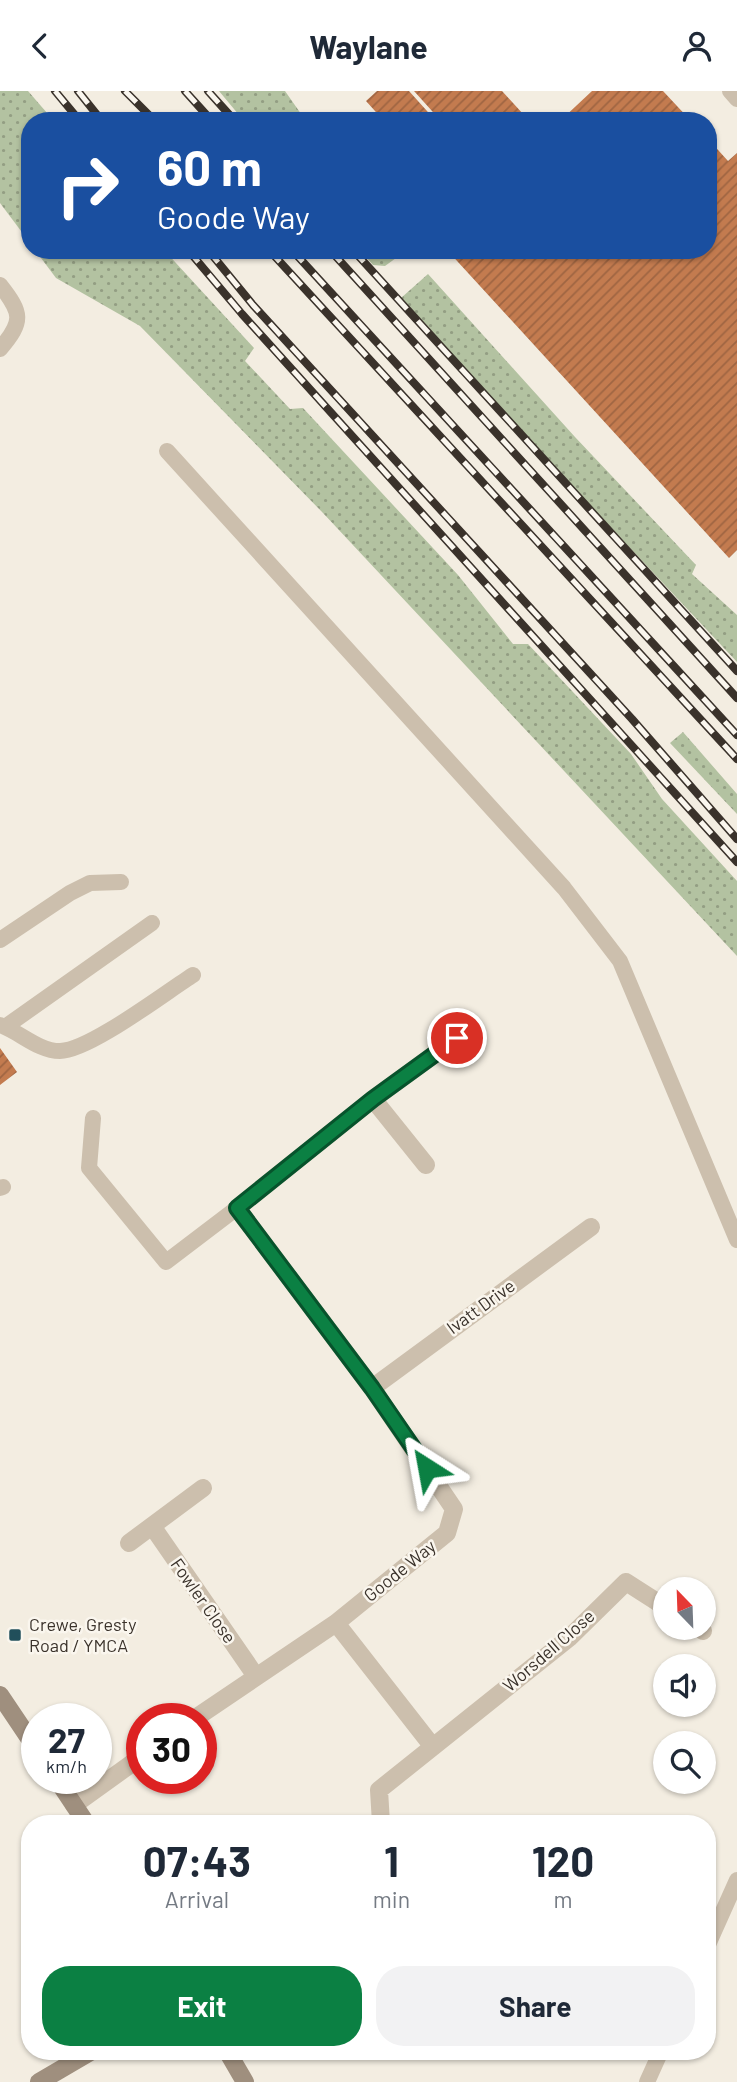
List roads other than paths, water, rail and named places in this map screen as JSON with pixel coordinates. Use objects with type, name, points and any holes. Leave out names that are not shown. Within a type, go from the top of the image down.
[{"type":"main road","points":[[0,1695],[21,1726]]},
{"type":"main road","points":[[67,1794],[81,1815]]},
{"type":"main road","points":[[39,2082],[77,2060]]},
{"type":"main road","points":[[232,2060],[245,2082]]},
{"type":"street","points":[[237,1208],[373,1099],[457,1038]]},
{"type":"street","points":[[373,1099],[426,1165]]},
{"type":"street","name":"Goode Way","points":[[216,1703],[336,1623],[447,1533],[454,1509],[372,1388],[237,1208]]},
{"type":"street","name":"Ivatt Drive","points":[[372,1388],[591,1227]]},
{"type":"street","points":[[129,1543],[203,1488]]},
{"type":"street","name":"Fowler Close","points":[[152,1527],[255,1675]]},
{"type":"street","name":"Worsdell Close","points":[[381,1815],[379,1790],[569,1638],[626,1582],[653,1599]]},
{"type":"street","points":[[336,1623],[433,1747]]},
{"type":"street","points":[[74,1805],[126,1768]]},
{"type":"lane","points":[[730,91],[737,99]]},
{"type":"lane","points":[[0,285],[18,308],[18,324],[0,349]]},
{"type":"lane","points":[[167,451],[564,888],[621,961],[737,1240]]},
{"type":"lane","points":[[0,940],[90,883],[121,882]]},
{"type":"lane","points":[[152,923],[2,1026],[46,1049],[61,1051],[90,1041],[193,975]]},
{"type":"lane","points":[[93,1118],[89,1168],[166,1262],[237,1208]]},
{"type":"lane","points":[[716,1927],[737,1880]]},
{"type":"lane","points":[[647,2082],[657,2060]]},
{"type":"railway","points":[[55,91],[72,112]]},
{"type":"railway","points":[[78,91],[95,112]]},
{"type":"railway","points":[[125,91],[146,112]]},
{"type":"railway","points":[[185,91],[204,112]]},
{"type":"railway","points":[[208,91],[227,112]]},
{"type":"railway","points":[[196,259],[242,314],[737,862]]},
{"type":"railway","points":[[215,259],[253,305],[632,719],[737,839]]},
{"type":"railway","points":[[277,259],[737,759]]},
{"type":"railway","points":[[300,259],[737,735]]},
{"type":"railway","points":[[338,259],[737,698]]},
{"type":"railway","points":[[361,259],[737,671]]},
{"type":"place","name":"Crewe, Gresty Road / YMCA","points":[[15,1635]]}]
